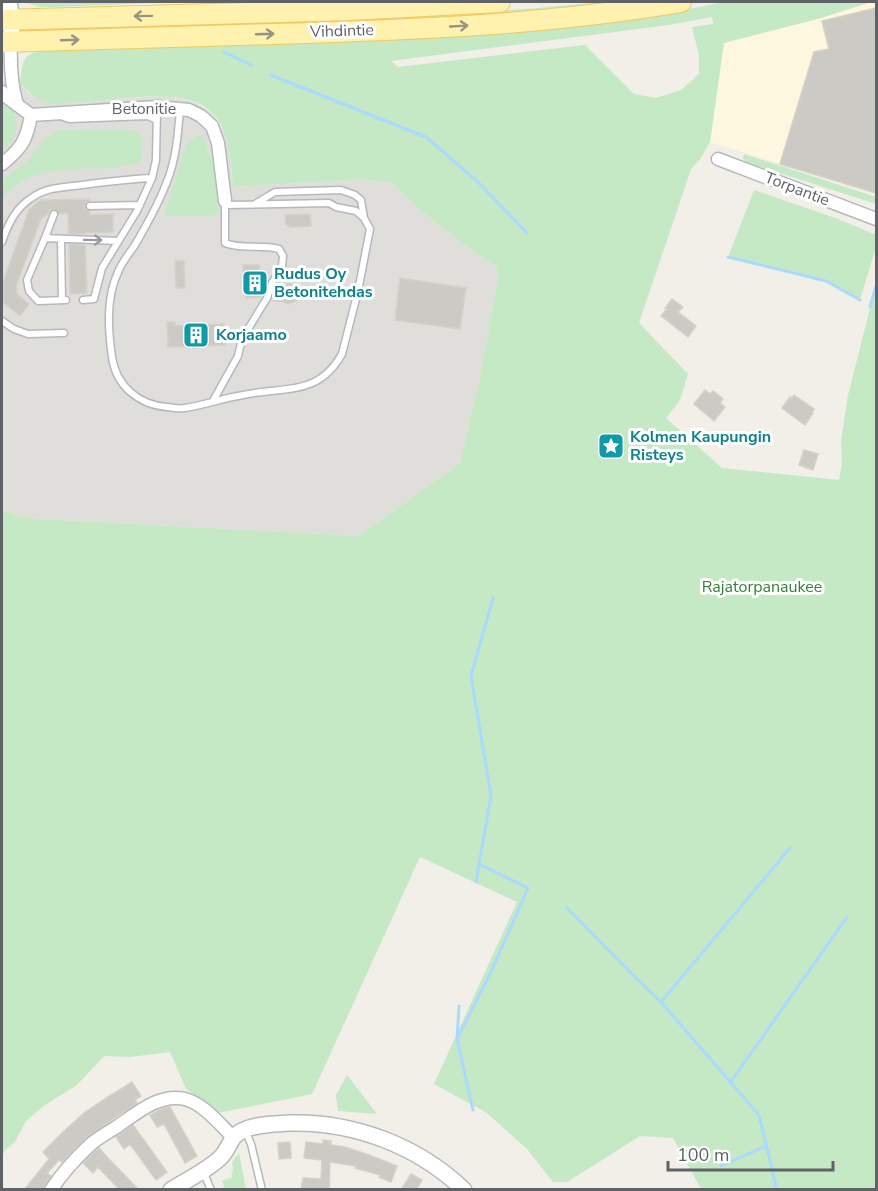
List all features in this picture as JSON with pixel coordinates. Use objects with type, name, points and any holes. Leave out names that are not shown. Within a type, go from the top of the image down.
[{"type":"main road","name":"Vihdintie","points":[[7,14],[338,10],[500,2]]},
{"type":"main road","name":"Vihdintie","points":[[6,42],[346,32],[471,25],[609,12],[681,2]]},
{"type":"street","points":[[7,14],[6,42],[12,87],[17,105]]},
{"type":"street","points":[[2,92],[31,115],[22,143],[16,153],[2,164]]},
{"type":"street","name":"Betonitie","points":[[31,115],[157,113],[181,108],[189,110],[201,116],[212,126],[218,143],[225,203]]},
{"type":"street","name":"Torpantie","points":[[718,159],[876,219]]},
{"type":"street","points":[[51,1190],[61,1175],[93,1143],[147,1107],[166,1098],[179,1098],[194,1103],[238,1133]]},
{"type":"street","points":[[171,1190],[221,1158],[238,1133],[277,1124],[303,1123],[328,1125],[387,1140],[431,1163],[464,1190]]},
{"type":"lane","points":[[181,108],[174,160],[166,184],[118,272],[111,296],[109,319],[112,359],[120,380],[134,395],[148,404],[183,409],[245,394],[298,388],[323,378],[342,354],[358,291],[370,229],[364,218],[361,200],[341,190],[275,192],[255,204]]},
{"type":"lane","points":[[83,300],[94,299],[102,268],[140,205],[152,178],[156,160],[157,113]]},
{"type":"lane","points":[[2,242],[14,214],[32,197],[41,192],[128,179],[152,178]]},
{"type":"lane","points":[[213,402],[238,356],[242,339],[267,298],[272,283],[282,266],[283,256],[279,249],[268,246],[233,246],[225,243],[225,203],[329,204],[356,211],[364,218]]},
{"type":"lane","points":[[90,206],[140,205]]},
{"type":"lane","points":[[54,214],[27,280],[29,291],[38,301],[64,300],[64,240]]},
{"type":"lane","points":[[45,238],[118,240]]},
{"type":"lane","points":[[2,321],[27,334],[64,333]]},
{"type":"lane","points":[[238,1133],[251,1144],[262,1190]]},
{"type":"lane","points":[[202,1170],[211,1190]]},
{"type":"shaded area","points":[[876,2],[876,193],[710,142],[724,42],[821,18]]},
{"type":"shaded area","points":[[2,81],[20,83],[28,93],[51,103],[165,96],[198,104],[213,114],[224,133],[229,150],[233,187],[360,179],[391,183],[432,220],[497,267],[498,278],[479,383],[460,463],[359,536],[22,518],[2,511]]},
{"type":"green space","points":[[25,2],[175,2],[39,7]]},
{"type":"green space","points":[[618,2],[497,15],[293,23],[293,20],[486,11]]},
{"type":"green space","name":"Rajatorpanaukee","points":[[722,2],[871,2],[821,18],[724,43],[710,142],[701,158],[691,169],[639,323],[688,374],[680,400],[666,418],[722,468],[839,480],[842,462],[841,441],[848,395],[876,285],[876,1189],[701,1189],[673,1138],[640,1136],[567,1182],[553,1182],[527,1149],[487,1113],[434,1084],[517,902],[420,857],[312,1094],[218,1113],[186,1089],[170,1052],[130,1057],[104,1056],[77,1085],[45,1105],[26,1121],[15,1142],[5,1150],[2,1156],[2,511],[22,518],[359,536],[460,463],[479,383],[498,278],[497,267],[432,220],[391,183],[360,179],[233,187],[229,152],[222,128],[209,110],[198,103],[171,97],[142,97],[51,104],[34,96],[20,83],[25,59],[33,53],[47,51],[373,41],[547,30],[667,14]],"holes":[[[712,17],[713,24],[692,27],[699,55],[699,74],[681,90],[656,98],[634,94],[585,45],[398,67],[391,61],[669,25]]]},
{"type":"green space","points":[[2,100],[16,116],[17,128],[13,139],[2,151]]},
{"type":"green space","points":[[123,129],[136,131],[142,137],[141,163],[116,168],[70,169],[40,174],[26,179],[2,198],[2,180],[25,163],[46,138],[59,130]]},
{"type":"green space","points":[[201,134],[215,166],[219,209],[216,215],[164,216],[187,142]]},
{"type":"green space","points":[[744,154],[876,197],[876,204],[752,164],[745,161]]},
{"type":"green space","points":[[754,190],[838,219],[876,235],[876,247],[860,300],[826,281],[728,257]]},
{"type":"green space","points":[[347,1075],[377,1114],[338,1111],[336,1095]]},
{"type":"green space","points":[[239,1153],[246,1189],[225,1189],[222,1181],[233,1177],[232,1162]]},
{"type":"building","points":[[876,8],[876,193],[780,164],[814,52],[829,49],[822,21]]},
{"type":"building","points":[[89,199],[90,201],[85,206],[90,211],[90,215],[113,214],[113,232],[69,234],[68,213],[59,214],[55,209],[50,210],[41,219],[16,286],[17,294],[29,304],[20,316],[4,303],[2,285],[29,210],[40,200]]},
{"type":"building","points":[[310,214],[311,226],[289,227],[286,225],[285,215]]},
{"type":"building","points":[[69,244],[85,245],[87,293],[70,294]]},
{"type":"building","points":[[175,261],[184,261],[185,288],[176,288]]},
{"type":"building","name":"Rudus Oy Betonitehdas","points":[[243,265],[259,265],[260,297],[246,298]]},
{"type":"building","points":[[400,278],[466,288],[460,329],[395,320]]},
{"type":"building","points":[[286,284],[292,284],[297,288],[299,294],[297,300],[289,304],[273,301],[274,293]]},
{"type":"building","points":[[672,299],[683,307],[678,312],[696,326],[688,337],[661,316]]},
{"type":"building","name":"Korjaamo","points":[[167,322],[175,322],[175,326],[224,324],[225,345],[168,347]]},
{"type":"building","points":[[705,390],[710,394],[713,391],[723,399],[720,403],[725,407],[714,421],[694,404]]},
{"type":"building","points":[[794,395],[814,409],[805,425],[782,408]]},
{"type":"building","points":[[804,450],[818,454],[813,470],[799,465]]},
{"type":"building","points":[[132,1082],[141,1096],[135,1100],[137,1103],[89,1135],[62,1162],[59,1160],[47,1173],[51,1176],[42,1190],[24,1190],[49,1159],[43,1152],[63,1132],[84,1113]]},
{"type":"building","points":[[170,1107],[197,1156],[185,1163],[164,1124],[157,1127],[150,1115]]},
{"type":"building","points":[[133,1125],[167,1172],[156,1180],[130,1144],[124,1149],[116,1137]]},
{"type":"building","points":[[323,1140],[331,1141],[331,1145],[345,1147],[397,1166],[391,1182],[379,1177],[380,1175],[355,1168],[356,1166],[330,1162],[329,1190],[301,1190],[303,1178],[321,1179],[322,1160],[304,1158],[306,1142],[323,1144]]},
{"type":"building","points":[[290,1142],[291,1158],[279,1159],[278,1143]]},
{"type":"building","points":[[99,1148],[139,1190],[120,1190],[98,1167],[93,1173],[83,1163]]},
{"type":"building","points":[[411,1174],[422,1180],[416,1190],[401,1190]]},
{"type":"waterway","points":[[224,52],[251,65]]},
{"type":"waterway","points":[[271,75],[426,137],[479,183],[527,233]]},
{"type":"waterway","points":[[728,257],[826,281],[860,300]]},
{"type":"waterway","points":[[870,307],[876,286]]},
{"type":"waterway","points":[[476,882],[491,795],[471,676],[493,598]]},
{"type":"waterway","points":[[777,1190],[759,1115],[661,1002],[790,848]]},
{"type":"waterway","points":[[457,1039],[491,972],[528,888],[479,864]]},
{"type":"waterway","points":[[567,908],[661,1002]]},
{"type":"waterway","points":[[730,1083],[847,917]]},
{"type":"waterway","points":[[459,1006],[457,1039],[473,1110]]},
{"type":"waterway","points":[[721,1166],[766,1146]]},
{"type":"place","name":"Rudus Oy Betonitehdas","points":[[255,283]]},
{"type":"place","name":"Korjaamo","points":[[196,335]]},
{"type":"place","name":"Kolmen Kaupungin Risteys","points":[[611,446]]}]
